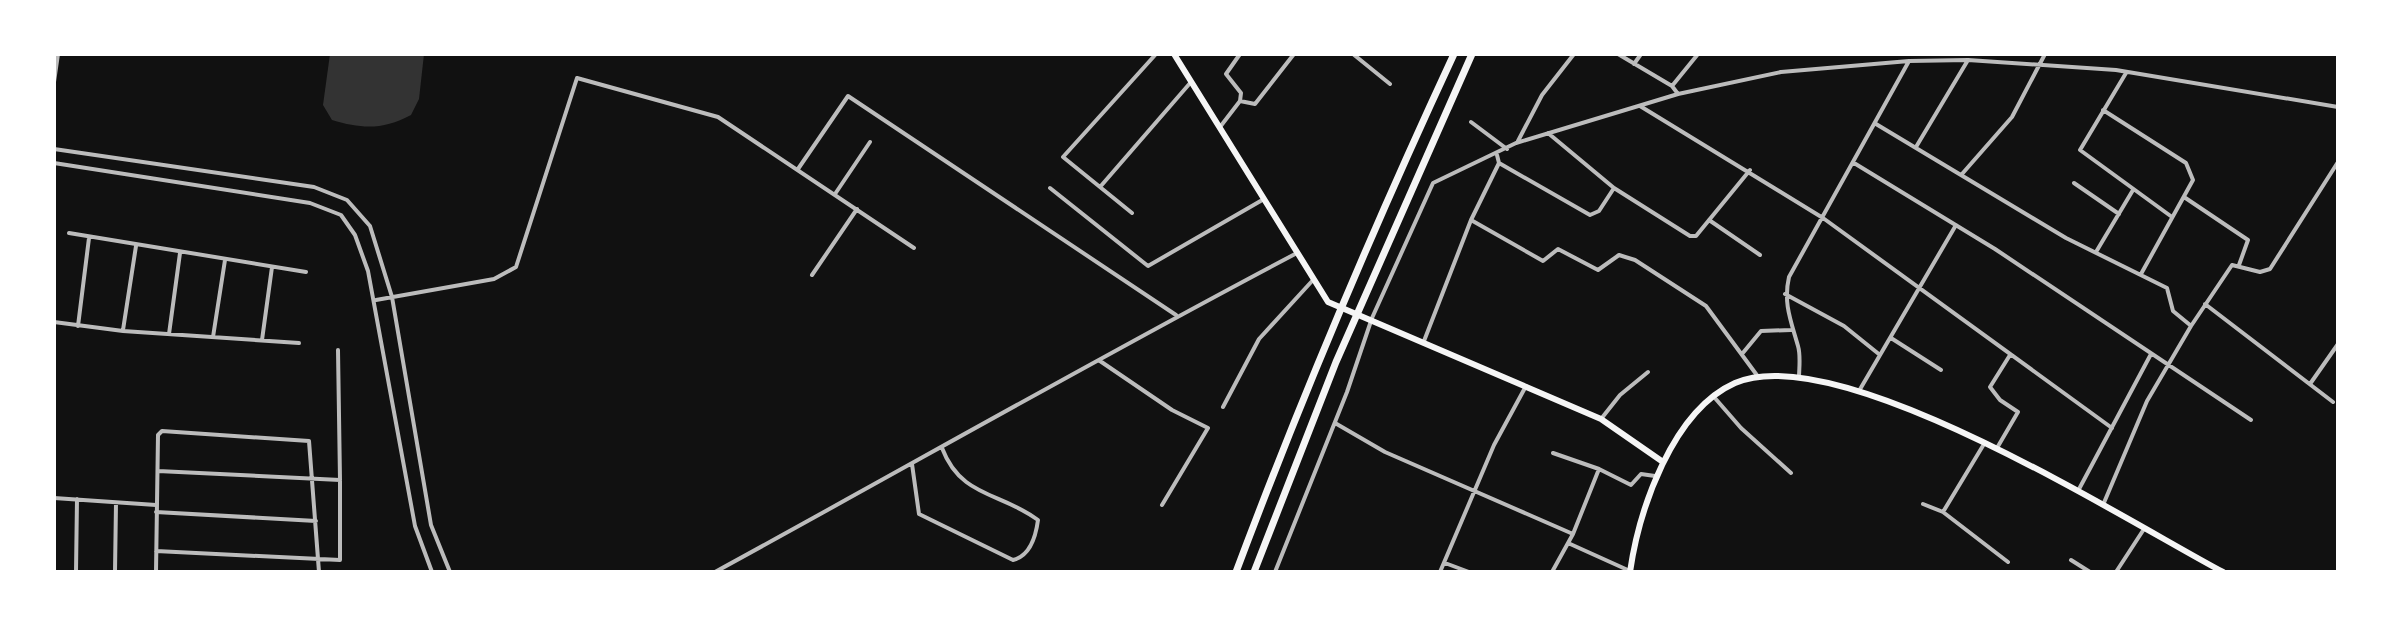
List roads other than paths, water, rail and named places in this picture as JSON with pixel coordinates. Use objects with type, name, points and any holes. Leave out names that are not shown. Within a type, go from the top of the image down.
[{"type":"highway","points":[[1236,572],[1338,313],[1400,166],[1454,54]]},
{"type":"highway","points":[[1254,572],[1354,319],[1472,54]]},
{"type":"main road","points":[[1174,54],[1328,302],[1372,318],[1601,419],[1663,462]]},
{"type":"main road","points":[[1630,571],[1635,535],[1655,476],[1694,417],[1714,397],[1735,383],[1759,378],[1799,378],[1859,391],[1907,406],[1996,450],[2223,572]]},
{"type":"street","points":[[54,82],[58,54]]},
{"type":"street","points":[[1132,213],[1063,157],[1156,54]]},
{"type":"street","points":[[1220,127],[1240,101],[1241,93],[1226,74],[1240,54]]},
{"type":"street","points":[[1240,101],[1255,104],[1294,54]]},
{"type":"street","points":[[1353,54],[1390,84]]},
{"type":"street","points":[[1516,143],[1542,95],[1574,54]]},
{"type":"street","points":[[1618,54],[1672,86],[1678,94]]},
{"type":"street","points":[[1634,64],[1641,54]]},
{"type":"street","points":[[1672,86],[1698,54]]},
{"type":"street","points":[[1932,61],[1936,54]]},
{"type":"street","points":[[1962,174],[1993,143],[2012,117],[2045,54]]},
{"type":"street","points":[[1916,147],[1968,60]]},
{"type":"street","points":[[1799,378],[1799,347],[1791,330],[1785,294],[1789,277],[1909,61]]},
{"type":"street","points":[[1275,572],[1335,423],[1372,318],[1436,179],[1497,155],[1516,143],[1678,94],[1781,72],[1909,61],[2040,63],[2126,73],[2338,107]]},
{"type":"street","points":[[2126,73],[2080,150],[2082,155],[2172,217]]},
{"type":"street","points":[[376,300],[494,279],[516,267],[577,78],[718,117],[914,248]]},
{"type":"street","points":[[1100,187],[1191,82]]},
{"type":"street","points":[[798,169],[848,96],[1176,315]]},
{"type":"street","points":[[1638,105],[1750,170],[1823,218],[2112,428]]},
{"type":"street","points":[[2103,110],[2191,169],[2193,180],[2140,274]]},
{"type":"street","points":[[1471,122],[1507,149]]},
{"type":"street","points":[[1876,124],[2096,252],[2169,289],[2173,311],[2191,326]]},
{"type":"street","points":[[1548,133],[1614,188],[1690,236],[1696,236],[1750,170]]},
{"type":"street","points":[[835,194],[870,142]]},
{"type":"street","points":[[54,149],[314,187],[347,200],[370,226],[392,297],[426,501],[439,551],[450,572]]},
{"type":"street","points":[[1424,341],[1471,220],[1499,163],[1497,155]]},
{"type":"street","points":[[2102,507],[2167,364],[2205,304],[2232,265],[2260,272],[2270,269],[2338,162]]},
{"type":"street","points":[[54,163],[326,206],[341,215],[355,235],[376,300],[415,526],[432,572]]},
{"type":"street","points":[[1499,163],[1590,215],[1599,211],[1614,188]]},
{"type":"street","points":[[1854,163],[1956,225],[2251,420]]},
{"type":"street","points":[[2074,183],[2119,214]]},
{"type":"street","points":[[1050,188],[1148,266],[1264,199]]},
{"type":"street","points":[[2096,252],[2133,190]]},
{"type":"street","points":[[2184,197],[2248,240],[2239,265]]},
{"type":"street","points":[[812,275],[857,209]]},
{"type":"street","points":[[1471,220],[1543,261],[1558,249],[1598,270],[1619,255],[1635,260],[1706,306],[1759,378]]},
{"type":"street","points":[[1709,220],[1760,255]]},
{"type":"street","points":[[1859,391],[1956,225]]},
{"type":"street","points":[[69,233],[306,272]]},
{"type":"street","points":[[78,326],[89,238]]},
{"type":"street","points":[[123,331],[136,246]]},
{"type":"street","points":[[715,572],[1100,361],[1176,315],[1299,252]]},
{"type":"street","points":[[169,334],[180,253]]},
{"type":"street","points":[[213,337],[225,260]]},
{"type":"street","points":[[262,340],[272,267]]},
{"type":"street","points":[[1223,407],[1259,339],[1313,280]]},
{"type":"street","points":[[1785,294],[1844,326],[1880,355]]},
{"type":"street","points":[[2205,304],[2333,402]]},
{"type":"street","points":[[54,322],[123,331],[299,343]]},
{"type":"street","points":[[1742,354],[1761,331],[1791,330]]},
{"type":"street","points":[[1891,338],[1941,370]]},
{"type":"street","points":[[2310,384],[2338,344]]},
{"type":"street","points":[[156,551],[319,561],[342,558],[338,350]]},
{"type":"street","points":[[2077,494],[2152,353]]},
{"type":"street","points":[[1996,450],[2018,412],[2000,400],[1990,387],[2010,354]]},
{"type":"street","points":[[1100,361],[1172,410],[1208,428],[1162,505]]},
{"type":"street","points":[[1601,419],[1620,395],[1648,372]]},
{"type":"street","points":[[1440,572],[1475,490],[1526,386]]},
{"type":"street","points":[[1714,397],[1741,428],[1791,473]]},
{"type":"street","points":[[1335,423],[1385,452],[1573,534]]},
{"type":"street","points":[[156,572],[158,435],[162,431],[306,439],[310,443],[319,572]]},
{"type":"street","points":[[1943,512],[1984,444]]},
{"type":"street","points":[[912,464],[915,507],[919,514],[1013,560],[1020,558],[1029,548],[1038,520],[964,482],[949,467],[942,448]]},
{"type":"street","points":[[1553,453],[1599,469],[1631,485],[1641,474],[1655,476]]},
{"type":"street","points":[[1552,572],[1573,534],[1599,469]]},
{"type":"street","points":[[158,471],[340,480]]},
{"type":"street","points":[[54,498],[156,505]]},
{"type":"street","points":[[76,572],[77,499]]},
{"type":"street","points":[[115,572],[116,503]]},
{"type":"street","points":[[1923,504],[1943,512],[2008,562]]},
{"type":"street","points":[[156,512],[316,521]]},
{"type":"street","points":[[2116,572],[2144,529]]},
{"type":"street","points":[[1568,543],[1630,571]]},
{"type":"street","points":[[2071,560],[2090,572]]},
{"type":"street","points":[[1444,563],[1469,572]]}]
